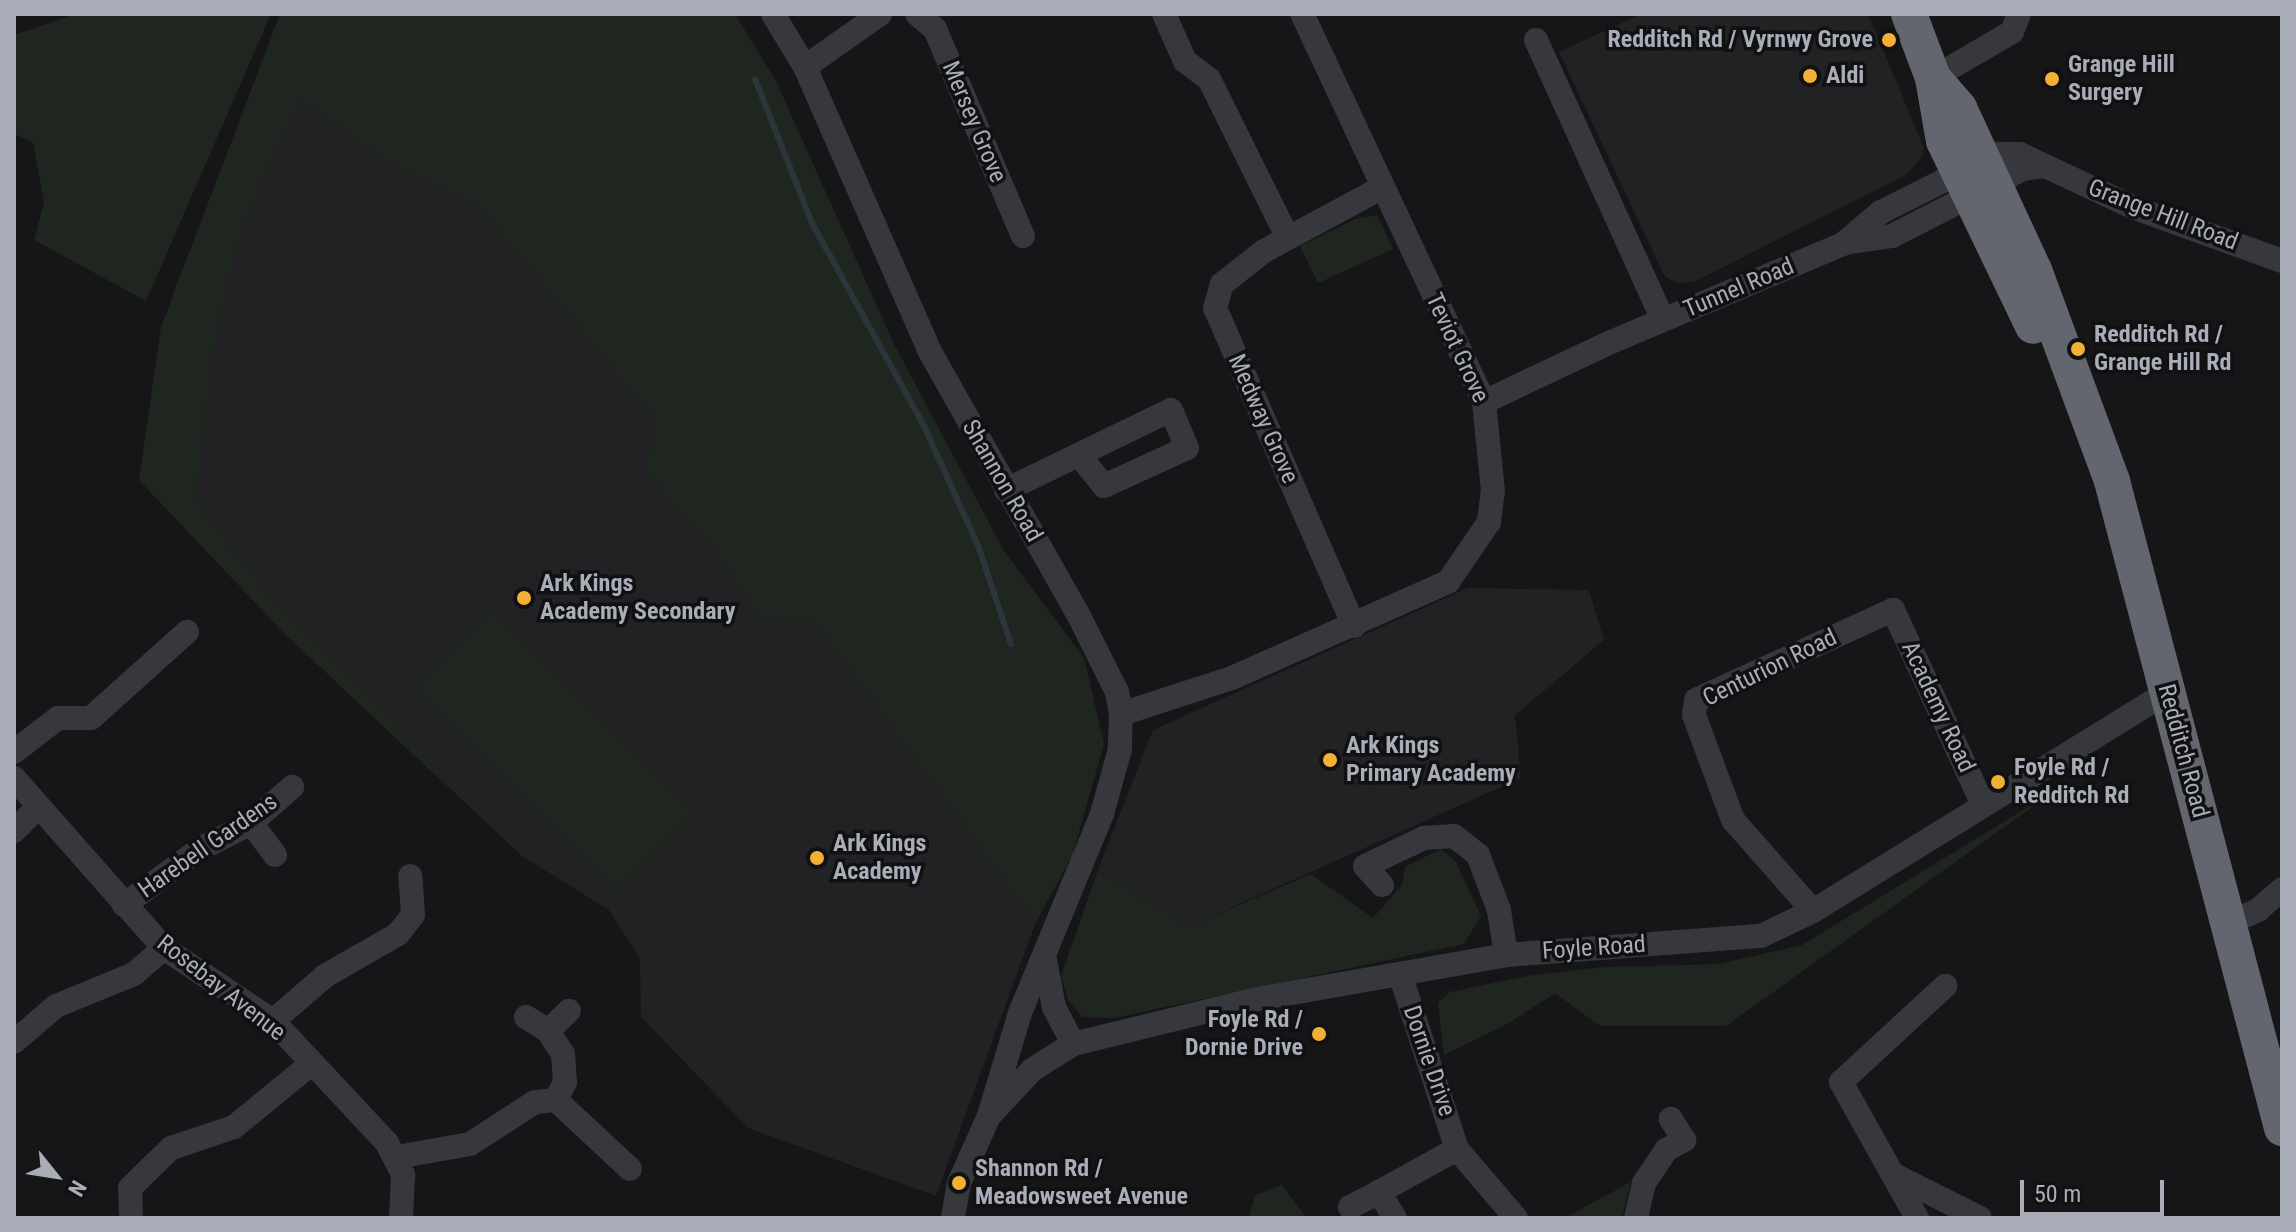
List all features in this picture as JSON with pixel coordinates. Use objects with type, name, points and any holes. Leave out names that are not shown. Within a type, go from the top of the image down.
[{"type":"highway","name":"Redditch Road","points":[[1909,14],[1933,78],[1936,114],[1976,178],[2035,331],[2074,378],[2129,537],[2282,1128]]},
{"type":"street","name":"Shannon Road","points":[[773,14],[805,67],[922,337],[1079,616],[1117,692],[1121,714],[1120,749],[1102,814],[1045,960],[1020,1013],[989,1116],[959,1183],[953,1218]]},
{"type":"street","points":[[805,67],[880,14]]},
{"type":"street","name":"Mersey Grove","points":[[917,14],[935,29],[1023,236]]},
{"type":"street","points":[[1164,14],[1185,61],[1209,79],[1287,236]]},
{"type":"street","name":"Teviot Grove","points":[[1121,714],[1232,678],[1448,582],[1473,550],[1489,522],[1493,491],[1484,402],[1302,14]]},
{"type":"street","points":[[1933,78],[2012,32],[2019,14]]},
{"type":"street","points":[[1536,40],[1663,320]]},
{"type":"street","name":"Grange Hill Road","points":[[1976,178],[2009,152],[2135,208],[2282,261]]},
{"type":"street","name":"Tunnel Road","points":[[1484,402],[1663,320],[1843,244],[1892,236],[1976,178]]},
{"type":"street","name":"Medway Grove","points":[[1354,626],[1215,308],[1222,284],[1287,236],[1381,188]]},
{"type":"street","points":[[1006,490],[1079,455]]},
{"type":"street","name":"Academy Road","points":[[1893,610],[1982,803]]},
{"type":"street","name":"Centurion Road","points":[[1813,911],[1733,820],[1694,705],[1893,610]]},
{"type":"street","points":[[14,752],[58,718],[91,718],[187,632]]},
{"type":"street","name":"Foyle Road","points":[[989,1116],[1032,1070],[1073,1044],[1257,999],[1506,955],[1605,944],[1726,942],[1761,936],[1813,911],[1982,803],[2167,692]]},
{"type":"street","name":"Rosebay Avenue","points":[[14,778],[37,808],[164,948],[273,1021],[397,1157]]},
{"type":"street","name":"Harebell Gardens","points":[[124,905],[200,849],[251,823],[292,787]]},
{"type":"street","points":[[14,831],[37,808]]},
{"type":"street","points":[[251,823],[275,855]]},
{"type":"street","points":[[1382,885],[1365,866],[1424,838],[1454,836],[1478,855],[1499,910],[1506,955]]},
{"type":"street","points":[[273,1021],[325,976],[398,934],[413,915],[410,876]]},
{"type":"street","points":[[2229,923],[2258,910],[2282,889]]},
{"type":"street","points":[[14,1042],[56,1006],[134,974],[164,948]]},
{"type":"street","points":[[1045,960],[1051,993],[1073,1044]]},
{"type":"street","name":"Dornie Drive","points":[[1400,974],[1457,1149],[1516,1218]]},
{"type":"street","points":[[1917,1218],[1841,1082],[1945,986]]},
{"type":"street","points":[[1020,1013],[1051,993]]},
{"type":"street","points":[[548,1031],[569,1011]]},
{"type":"street","points":[[526,1017],[548,1031],[567,1067],[556,1100]]},
{"type":"street","points":[[1010,1043],[1032,1070]]},
{"type":"street","points":[[131,1212],[130,1188],[171,1148],[234,1127],[311,1064]]},
{"type":"street","points":[[401,1218],[403,1175],[397,1157],[470,1144],[535,1102],[556,1100],[630,1169]]},
{"type":"street","points":[[1636,1218],[1644,1183],[1666,1150],[1684,1140],[1671,1119]]},
{"type":"street","name":"Dornie Drive","points":[[1350,1207],[1457,1149]]},
{"type":"street","points":[[1894,1175],[1980,1218]]},
{"type":"street","points":[[1379,1192],[1395,1218]]},
{"type":"shaded area","points":[[75,14],[271,14],[146,301],[34,240],[44,202],[33,143],[14,134],[14,35]]},
{"type":"shaded area","points":[[280,14],[735,14],[775,79],[894,344],[1004,551],[1084,658],[1104,744],[1072,856],[1035,924],[815,622],[758,617],[711,541],[646,473],[654,420],[477,204],[398,168],[300,99],[262,179],[235,253],[211,364],[196,503],[260,585],[406,733],[447,786],[285,634],[139,480],[161,327]]},
{"type":"shaded area","name":"Ark Kings Academy Secondary","points":[[283,14],[322,14],[780,574],[1035,924],[936,1196],[748,1128],[641,1017],[640,959],[609,910],[522,856],[285,634],[139,480],[173,293]]},
{"type":"shaded area","points":[[1641,14],[1868,14],[1924,148],[1922,157],[1906,175],[1694,282],[1676,283],[1664,275],[1559,52]]},
{"type":"shaded area","points":[[1377,215],[1393,249],[1318,283],[1300,246],[1355,219]]},
{"type":"shaded area","name":"Ark Kings Primary Academy","points":[[1468,588],[1589,590],[1604,640],[1515,715],[1521,778],[1190,926],[1098,870],[1153,730]]},
{"type":"shaded area","points":[[491,612],[693,814],[617,891],[415,688]]},
{"type":"shaded area","points":[[2059,788],[1726,1026],[1600,1026],[1555,993],[1509,1023],[1444,1055],[1438,1003],[1450,992],[1532,975],[1607,967],[1719,964],[1802,945]]},
{"type":"shaded area","points":[[1441,849],[1456,862],[1481,916],[1464,944],[1114,1018],[1082,1017],[1068,1000],[1061,976],[1098,870],[1190,926],[1311,874],[1373,918],[1402,885],[1405,867]]},
{"type":"shaded area","points":[[1631,1182],[1622,1218],[1564,1218]]},
{"type":"shaded area","points":[[1282,1185],[1307,1218],[1249,1218],[1255,1195]]},
{"type":"waterway","points":[[755,79],[812,223],[924,426],[979,548],[1011,644]]},
{"type":"place","name":"Redditch Rd / Vyrnwy Grove","points":[[1889,40]]},
{"type":"place","name":"Aldi","points":[[1810,76]]},
{"type":"place","name":"Grange Hill Surgery","points":[[2052,79]]},
{"type":"place","name":"Redditch Rd / Grange Hill Rd","points":[[2078,349]]},
{"type":"place","name":"Ark Kings Academy Secondary","points":[[524,598]]},
{"type":"place","name":"Ark Kings Primary Academy","points":[[1330,760]]},
{"type":"place","name":"Foyle Rd / Redditch Rd","points":[[1998,782]]},
{"type":"place","name":"Ark Kings Academy","points":[[817,858]]},
{"type":"place","name":"Foyle Rd / Dornie Drive","points":[[1319,1034]]},
{"type":"place","name":"Shannon Rd / Meadowsweet Avenue","points":[[959,1183]]}]
